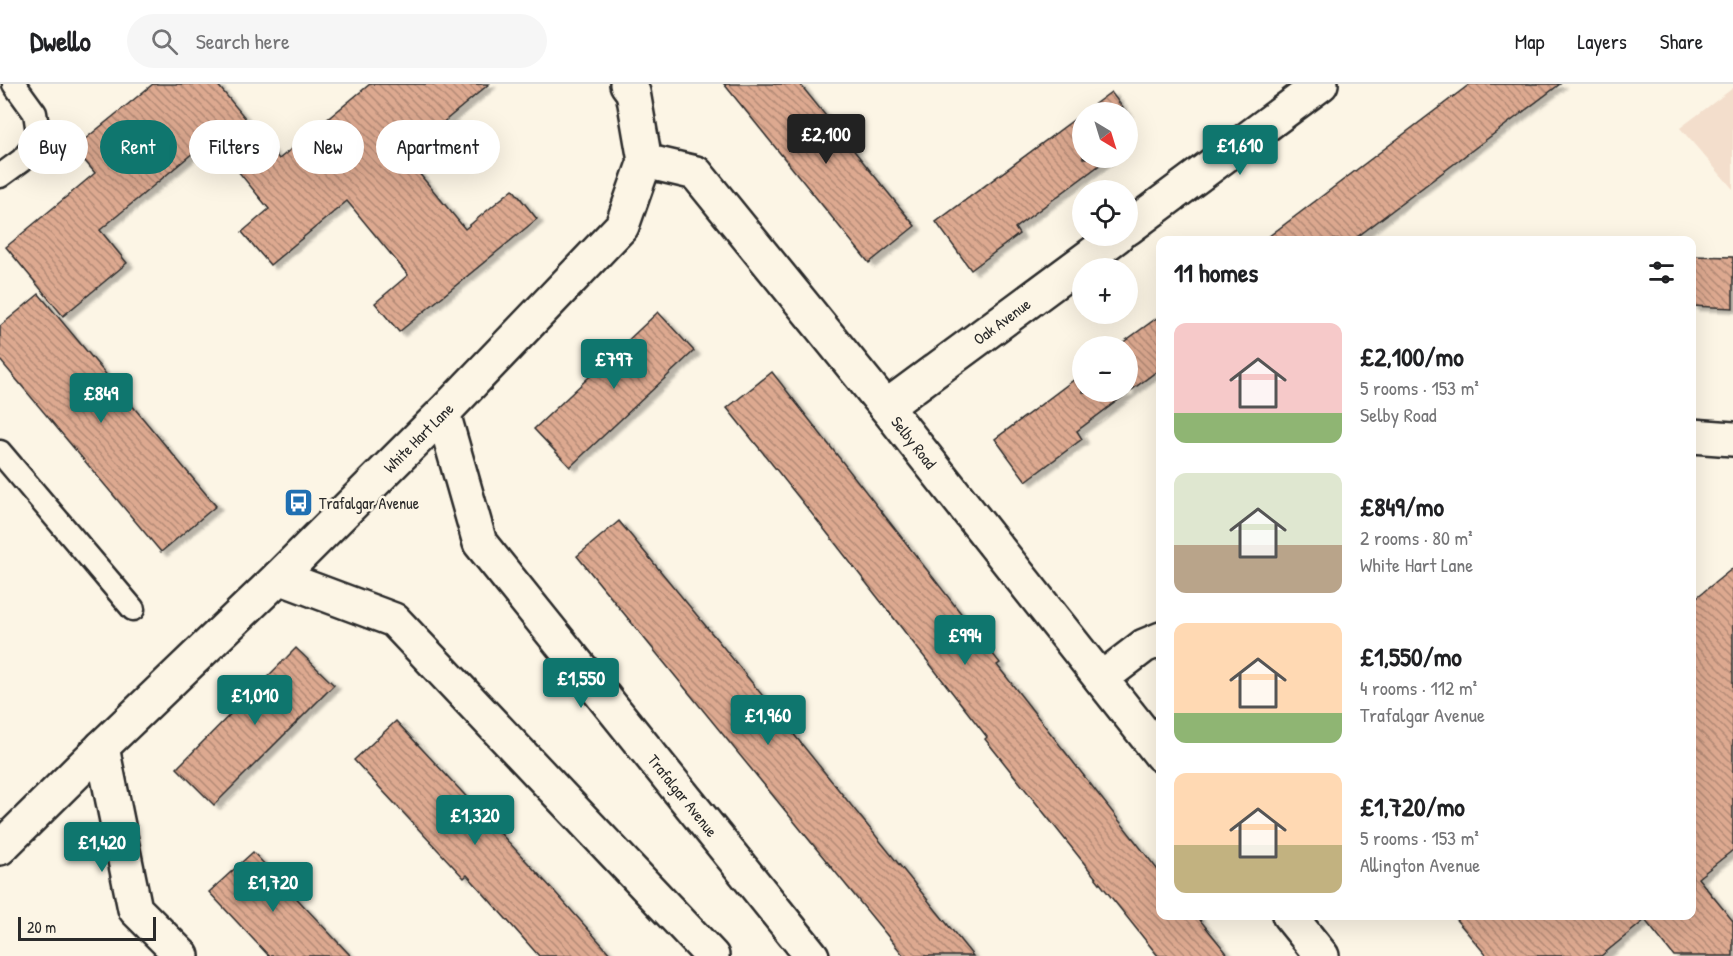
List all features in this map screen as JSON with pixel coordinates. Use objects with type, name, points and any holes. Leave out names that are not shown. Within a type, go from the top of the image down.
[{"type":"street","name":"White Hart Lane","points":[[0,848],[279,578],[443,413],[622,226],[645,161],[633,92],[627,84]]},
{"type":"street","points":[[1138,221],[1321,84]]},
{"type":"street","name":"Selby Road","points":[[645,161],[696,173],[886,407],[1156,748]]},
{"type":"street","name":"Oak Avenue","points":[[886,407],[1103,246]]},
{"type":"street","name":"Trafalgar Avenue","points":[[443,413],[480,543],[812,956]]},
{"type":"street","points":[[1696,436],[1733,439]]},
{"type":"street","points":[[279,578],[394,620],[711,956]]},
{"type":"street","points":[[1101,679],[1144,646],[1156,641]]},
{"type":"street","points":[[102,747],[135,909],[182,956]]},
{"type":"street","points":[[1293,920],[1322,956]]},
{"type":"lane","points":[[0,176],[22,160],[39,139],[35,113],[14,84]]},
{"type":"lane","points":[[0,452],[133,609]]},
{"type":"shaded area","points":[[1733,88],[1733,189],[1680,128]]},
{"type":"building","points":[[153,84],[217,84],[247,120],[189,120],[189,156],[177,166],[177,120],[109,120]]},
{"type":"building","points":[[370,84],[489,84],[446,120],[376,120],[376,174],[420,174],[465,229],[513,189],[537,219],[399,332],[375,303],[408,275],[347,201],[270,265],[242,232],[269,209],[240,174],[280,174],[280,158],[292,148],[292,174],[364,174],[364,120],[326,120]]},
{"type":"building","points":[[724,84],[800,84],[915,226],[869,263]]},
{"type":"building","points":[[1470,84],[1560,84],[1358,236],[1269,236]]},
{"type":"building","points":[[1111,92],[1118,102],[1098,102]]},
{"type":"building","points":[[1072,121],[1072,168],[1096,168],[1079,180],[1072,180],[1072,186],[1015,228],[1019,234],[971,270],[936,222]]},
{"type":"building","points":[[100,127],[100,174],[168,174],[100,230],[127,263],[63,316],[6,247],[95,173],[88,165],[88,137]]},
{"type":"building","points":[[1696,256],[1733,257],[1733,308],[1696,306]]},
{"type":"building","points":[[39,294],[216,506],[161,552],[0,360],[0,326]]},
{"type":"building","points":[[658,312],[694,351],[570,467],[534,429]]},
{"type":"building","points":[[1156,319],[1156,372],[1138,385],[1138,336],[1132,336]]},
{"type":"building","points":[[772,372],[1000,663],[997,665],[1156,868],[1156,920],[1200,920],[1229,956],[1158,956],[985,739],[987,737],[727,408]]},
{"type":"building","points":[[1072,381],[1072,402],[1116,402],[1077,431],[1082,439],[1026,481],[995,439]]},
{"type":"building","points":[[619,521],[973,956],[904,956],[577,556]]},
{"type":"building","points":[[1733,568],[1733,850],[1698,878],[1733,921],[1733,956],[1674,956],[1645,920],[1696,920],[1696,598]]},
{"type":"building","points":[[296,648],[334,685],[214,805],[177,768]]},
{"type":"building","points":[[396,721],[612,956],[539,956],[467,875],[464,878],[354,760]]},
{"type":"building","points":[[253,852],[351,956],[269,956],[209,892]]},
{"type":"building","points":[[1456,920],[1645,920],[1601,956],[1487,956]]},
{"type":"place","name":"Trafalgar Avenue","points":[[298,503]]}]
